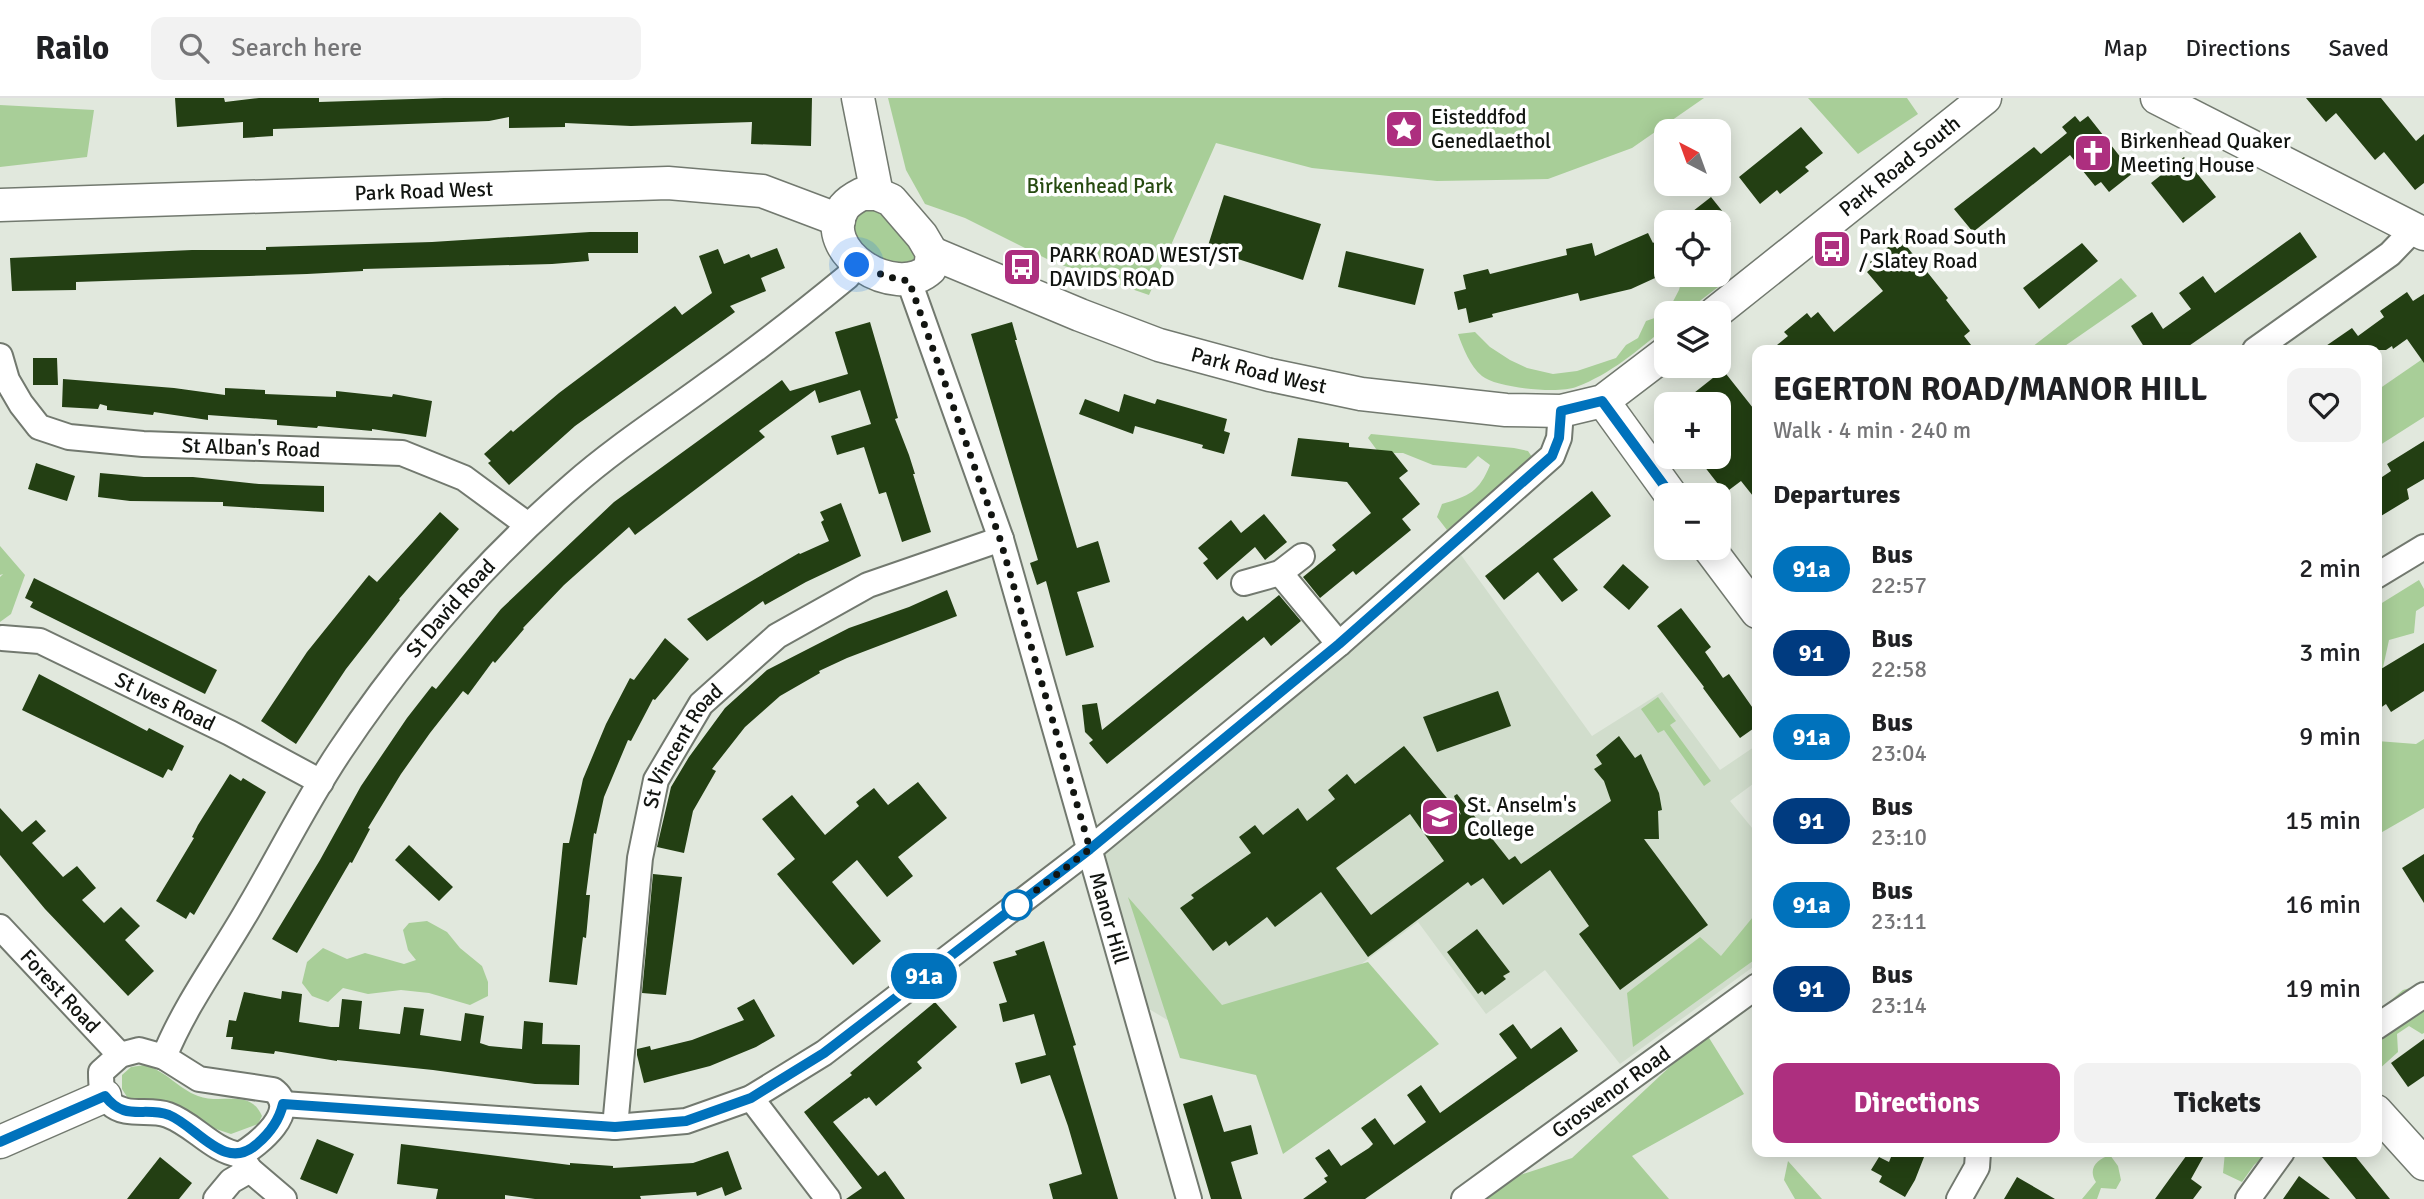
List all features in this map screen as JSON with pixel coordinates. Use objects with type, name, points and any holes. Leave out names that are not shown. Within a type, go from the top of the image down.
[{"type":"street","points":[[858,98],[877,194]]},
{"type":"street","name":"Park Road South","points":[[1731,301],[1984,98]]},
{"type":"street","points":[[2157,98],[2419,231],[2262,345]]},
{"type":"street","name":"Park Road West","points":[[0,205],[668,183],[762,191],[839,220]]},
{"type":"street","points":[[862,194],[877,194],[891,200],[922,236],[932,253],[930,269],[921,278],[909,281],[888,277],[857,265],[840,236],[839,220],[845,206],[862,194]]},
{"type":"street","name":"Park Road West","points":[[932,253],[1159,345],[1270,375],[1361,394],[1506,410],[1561,411],[1602,401]]},
{"type":"street","name":"St David Road","points":[[163,1057],[176,1026],[201,982],[233,936],[321,782],[388,681],[419,642],[494,558],[574,483],[652,423],[761,346],[857,265]]},
{"type":"street","name":"Manor Hill","points":[[909,281],[1000,539],[1189,1199]]},
{"type":"street","name":"St Alban's Road","points":[[0,356],[7,380],[39,427],[69,437],[143,444],[402,453],[464,478],[528,525]]},
{"type":"street","points":[[1654,362],[1602,401],[1662,483]]},
{"type":"street","points":[[283,1104],[615,1127],[686,1121],[751,1098],[824,1053],[1090,849],[1339,644],[1552,456],[1559,438],[1561,411]]},
{"type":"street","name":"St Vincent Road","points":[[615,1127],[640,858],[656,780],[702,704],[777,636],[868,585],[1000,539]]},
{"type":"street","points":[[2382,572],[2424,547]]},
{"type":"street","points":[[1244,583],[1280,573],[1301,556]]},
{"type":"street","points":[[1718,560],[1752,605]]},
{"type":"street","points":[[1280,573],[1339,644]]},
{"type":"street","name":"St Ives Road","points":[[2,638],[40,641],[230,733],[321,782]]},
{"type":"street","name":"Forest Road","points":[[0,927],[120,1055]]},
{"type":"street","name":"Grosvenor Road","points":[[1464,1199],[1752,990]]},
{"type":"street","points":[[2382,1023],[2424,995]]},
{"type":"street","points":[[216,1199],[245,1163],[253,1148],[272,1128],[283,1104],[280,1095],[273,1090],[199,1079],[163,1057],[139,1050],[120,1055],[102,1072],[101,1085],[111,1104],[123,1111],[168,1115],[245,1163],[284,1199]]},
{"type":"street","points":[[0,1142],[105,1096]]},
{"type":"street","points":[[751,1098],[828,1199]]},
{"type":"street","points":[[2382,1118],[2424,1164]]},
{"type":"street","points":[[1959,1199],[1977,1167],[1978,1157]]},
{"type":"street","points":[[2248,1199],[2278,1157]]},
{"type":"shaded area","name":"St. Anselm's College","points":[[1461,555],[1592,736],[1662,692],[1720,770],[1752,748],[1752,785],[1730,801],[1752,828],[1752,968],[1620,1064],[1545,970],[1486,1014],[1418,922],[1233,1059],[1144,1006],[1096,851]]},
{"type":"green space","name":"Birkenhead Park","points":[[888,98],[1704,98],[1674,119],[1654,119],[1654,133],[1632,148],[1548,179],[1437,181],[1312,168],[1216,143],[1149,295],[1053,262],[965,218],[925,204],[906,170]]},
{"type":"green space","points":[[1808,98],[1907,98],[1918,114],[1858,154]]},
{"type":"green space","points":[[0,105],[94,110],[87,157],[0,167]]},
{"type":"green space","points":[[864,206],[881,210],[920,252],[918,260],[900,266],[865,254],[853,230],[855,218]]},
{"type":"green space","points":[[2121,278],[2137,296],[2066,345],[2034,345]]},
{"type":"green space","points":[[1680,287],[1718,287],[1700,301],[1673,301]]},
{"type":"green space","points":[[1654,318],[1654,337],[1634,353],[1589,382],[1556,390],[1500,384],[1482,376],[1474,367],[1458,334],[1475,332],[1490,347],[1510,360],[1527,368],[1553,374],[1577,371],[1616,358],[1626,345],[1638,338],[1646,321]]},
{"type":"green space","points":[[2424,358],[2424,417],[2382,444],[2382,387]]},
{"type":"green space","points":[[1371,434],[1514,448],[1528,451],[1532,457],[1526,466],[1447,530],[1437,517],[1442,504],[1472,492],[1482,481],[1490,465],[1478,456],[1466,468],[1433,465],[1403,453],[1379,453],[1368,438]]},
{"type":"green space","points":[[0,546],[25,575],[11,614],[0,622],[0,577],[3,574],[0,575]]},
{"type":"green space","points":[[2419,580],[2424,589],[2424,606],[2416,611],[2414,633],[2389,640],[2382,672],[2382,603]]},
{"type":"green space","points":[[1658,697],[1676,721],[1670,725],[1711,781],[1704,786],[1664,730],[1658,733],[1641,709]]},
{"type":"green space","points":[[2424,739],[2424,808],[2382,832],[2382,741],[2416,744]]},
{"type":"green space","points":[[1128,897],[1222,1005],[1368,962],[1439,1044],[1283,1154],[1256,1075],[1180,1058]]},
{"type":"green space","points":[[1752,918],[1752,962],[1633,1047],[1627,993],[1700,937],[1721,956]]},
{"type":"green space","points":[[427,921],[447,932],[460,948],[482,966],[488,982],[488,996],[470,1005],[429,993],[401,990],[368,994],[343,988],[328,1002],[312,996],[302,983],[307,962],[323,948],[347,959],[365,953],[404,964],[416,960],[408,950],[403,930],[409,923]]},
{"type":"green space","points":[[2424,984],[2424,1033],[2409,1026],[2397,1034],[2398,1052],[2382,1066],[2382,1008],[2403,990]]},
{"type":"green space","points":[[1706,1033],[1744,1094],[1632,1156],[1669,1199],[1483,1199],[1511,1178],[1572,1158]]},
{"type":"green space","points":[[145,1065],[198,1096],[250,1102],[262,1116],[258,1124],[231,1134],[129,1100],[122,1089],[122,1075],[131,1067]]},
{"type":"green space","points":[[2111,1157],[2118,1166],[2121,1180],[2116,1189],[2101,1188],[2097,1199],[2082,1199],[2096,1182],[2093,1168],[2101,1159]]},
{"type":"green space","points":[[2225,1157],[2263,1157],[2242,1182],[2223,1173]]},
{"type":"green space","points":[[1788,1161],[1822,1199],[1795,1199],[1784,1180]]},
{"type":"building","points":[[175,98],[224,98],[225,102],[259,98],[319,98],[319,102],[444,98],[812,98],[811,146],[751,144],[752,122],[631,126],[565,123],[565,127],[509,128],[509,117],[489,121],[273,129],[273,136],[243,138],[243,122],[177,127]]},
{"type":"building","points":[[2306,98],[2381,98],[2416,141],[2424,134],[2424,183],[2415,190],[2384,152],[2375,160],[2336,113],[2326,122]]},
{"type":"building","points":[[2075,116],[2080,122],[2088,116],[2133,173],[2109,192],[2101,182],[2095,186],[2070,155],[1973,232],[1954,209],[2034,147],[2041,154],[2067,133],[2062,127]]},
{"type":"building","points":[[1801,127],[1823,153],[1805,167],[1809,171],[1780,194],[1777,190],[1760,204],[1739,177]]},
{"type":"building","points":[[2184,157],[2216,197],[2183,223],[2151,183]]},
{"type":"building","points":[[1224,195],[1321,224],[1303,280],[1207,249]]},
{"type":"building","points":[[1711,197],[1721,210],[1694,210]]},
{"type":"building","points":[[590,232],[638,232],[638,253],[588,253],[589,261],[552,264],[363,269],[307,274],[76,282],[76,290],[12,291],[10,258],[192,250],[266,250],[266,247],[432,242]]},
{"type":"building","points":[[2300,232],[2317,257],[2190,345],[2143,345],[2131,326],[2152,312],[2163,329],[2191,309],[2179,293],[2203,276],[2215,293]]},
{"type":"building","points":[[1648,233],[1654,242],[1654,278],[1631,289],[1580,301],[1578,293],[1492,314],[1493,317],[1469,323],[1466,308],[1458,310],[1454,292],[1466,289],[1463,275],[1488,269],[1490,274],[1567,255],[1566,249],[1592,243],[1595,256]]},
{"type":"building","points":[[1893,243],[1897,249],[1904,243],[1948,298],[1946,300],[1970,331],[1964,336],[1971,345],[1777,345],[1788,336],[1784,332],[1807,313],[1811,318],[1818,312],[1834,332],[1883,291],[1867,272],[1873,267],[1870,262]]},
{"type":"building","points":[[2082,243],[2098,261],[2039,309],[2023,288]]},
{"type":"building","points":[[777,248],[785,268],[761,278],[766,291],[730,306],[735,312],[575,426],[509,485],[488,463],[491,461],[484,454],[559,393],[675,306],[682,315],[712,293],[699,256],[718,249],[724,264],[749,254],[751,258]]},
{"type":"building","points":[[1346,251],[1424,269],[1415,305],[1338,287]]},
{"type":"building","points":[[2407,292],[2413,301],[2424,294],[2424,363],[2407,339],[2393,349],[2392,346],[2386,350],[2382,350],[2382,345],[2327,345],[2352,328],[2358,336],[2384,317],[2380,311]]},
{"type":"building","points":[[870,322],[898,418],[895,419],[909,455],[931,532],[902,542],[886,492],[879,494],[864,447],[837,455],[831,436],[871,424],[860,390],[819,403],[815,390],[759,431],[765,437],[635,535],[629,527],[564,585],[523,628],[495,663],[493,661],[468,695],[463,691],[430,733],[368,828],[370,829],[352,863],[350,862],[297,953],[272,939],[361,786],[407,718],[432,686],[436,689],[501,609],[614,502],[782,380],[790,391],[848,374],[835,332]]},
{"type":"building","points":[[1012,322],[1077,548],[1098,541],[1110,582],[1077,592],[1094,647],[1066,656],[1046,581],[1037,585],[1030,563],[1038,560],[971,334]]},
{"type":"building","points":[[33,358],[57,358],[58,385],[33,385]]},
{"type":"building","points":[[1713,378],[1729,378],[1752,407],[1752,495],[1741,481],[1731,488],[1731,483],[1717,483],[1706,469],[1731,469],[1731,392],[1695,392]]},
{"type":"building","points":[[63,379],[225,395],[225,388],[265,390],[265,394],[336,397],[336,391],[392,397],[393,394],[432,401],[426,437],[372,429],[277,425],[277,420],[208,415],[208,420],[154,412],[153,415],[107,410],[107,406],[100,404],[98,409],[62,407]]},
{"type":"building","points":[[1124,394],[1155,404],[1157,399],[1227,419],[1224,431],[1230,433],[1224,454],[1202,448],[1203,445],[1135,426],[1133,434],[1079,414],[1085,399],[1119,412]]},
{"type":"building","points":[[1298,438],[1392,451],[1408,471],[1399,478],[1420,504],[1402,519],[1411,530],[1356,575],[1353,571],[1320,598],[1303,577],[1336,550],[1332,545],[1371,513],[1347,482],[1291,476]]},
{"type":"building","points":[[2424,441],[2424,479],[2407,489],[2409,499],[2382,515],[2382,477],[2391,471],[2387,464]]},
{"type":"building","points":[[36,463],[75,476],[67,501],[28,489]]},
{"type":"building","points":[[100,473],[324,486],[324,512],[223,506],[223,502],[130,501],[98,497]]},
{"type":"building","points":[[1592,491],[1611,516],[1553,559],[1578,590],[1562,602],[1538,572],[1504,600],[1485,576]]},
{"type":"building","points":[[841,503],[861,556],[765,605],[763,601],[707,641],[687,619],[799,553],[829,541],[820,512]]},
{"type":"building","points":[[440,512],[459,529],[399,599],[346,669],[296,744],[261,721],[307,652],[369,575],[377,582]]},
{"type":"building","points":[[1264,514],[1287,542],[1265,560],[1255,547],[1217,580],[1203,563],[1208,559],[1198,548],[1231,520],[1241,533]]},
{"type":"building","points":[[1623,564],[1649,587],[1629,610],[1603,587]]},
{"type":"building","points":[[34,578],[217,670],[205,694],[30,607],[33,602],[25,598]]},
{"type":"building","points":[[947,590],[957,616],[819,671],[820,673],[780,696],[745,727],[712,769],[716,771],[693,811],[684,853],[657,847],[671,787],[689,757],[725,708],[767,670],[849,628],[909,607]]},
{"type":"building","points":[[1279,595],[1301,621],[1271,646],[1264,637],[1107,764],[1089,743],[1093,740],[1085,732],[1082,705],[1097,703],[1102,730],[1243,616],[1247,621]]},
{"type":"building","points":[[1681,608],[1711,647],[1705,652],[1723,678],[1729,674],[1752,707],[1752,730],[1740,738],[1657,626]]},
{"type":"building","points":[[665,638],[689,659],[655,700],[653,699],[631,741],[628,740],[604,797],[596,834],[594,833],[586,895],[590,895],[586,938],[583,937],[577,985],[549,982],[563,843],[569,843],[583,779],[606,724],[630,678],[634,680]]},
{"type":"building","points":[[2424,643],[2424,691],[2391,712],[2386,704],[2382,707],[2382,668]]},
{"type":"building","points":[[39,674],[147,731],[149,728],[184,746],[172,771],[168,769],[163,778],[22,710]]},
{"type":"building","points":[[1498,691],[1511,726],[1437,752],[1423,717]]},
{"type":"building","points":[[1619,736],[1635,758],[1641,754],[1659,793],[1662,810],[1658,811],[1659,839],[1644,839],[1708,925],[1620,990],[1579,934],[1589,926],[1550,870],[1503,905],[1483,878],[1471,886],[1468,882],[1368,957],[1321,892],[1275,927],[1267,917],[1229,946],[1226,941],[1213,951],[1180,908],[1194,898],[1191,895],[1251,853],[1239,837],[1255,825],[1263,835],[1298,808],[1307,821],[1335,799],[1328,790],[1347,774],[1355,784],[1404,746],[1461,815],[1454,796],[1457,794],[1509,860],[1515,856],[1521,864],[1611,801],[1604,781],[1594,769],[1602,764],[1596,755]],"holes":[[[1410,814],[1444,861],[1371,915],[1336,868]]]},
{"type":"building","points":[[230,774],[241,781],[243,778],[266,792],[194,915],[190,912],[186,919],[156,901]]},
{"type":"building","points":[[918,782],[947,818],[898,857],[913,876],[887,897],[857,860],[832,882],[881,941],[853,965],[777,874],[795,859],[762,819],[792,795],[825,835],[859,806],[856,802],[874,788],[888,805]]},
{"type":"building","points":[[0,808],[22,832],[36,820],[46,831],[32,843],[63,877],[77,866],[96,888],[82,900],[104,923],[121,907],[140,926],[125,940],[154,971],[128,996],[45,909],[0,855]]},
{"type":"building","points":[[409,845],[453,887],[439,901],[395,860]]},
{"type":"building","points":[[2424,854],[2424,903],[2402,868]]},
{"type":"building","points":[[653,874],[682,877],[666,995],[642,993]]},
{"type":"building","points":[[1477,929],[1510,972],[1503,976],[1506,979],[1485,995],[1482,991],[1478,994],[1447,952]]},
{"type":"building","points":[[1044,941],[1118,1199],[1053,1199],[1049,1184],[1082,1174],[1050,1075],[1021,1084],[1015,1063],[1046,1055],[1034,1014],[1003,1022],[999,1004],[1007,1002],[993,962],[1017,955],[1015,951]]},
{"type":"building","points":[[282,991],[302,994],[299,1022],[331,1027],[339,1027],[342,999],[362,1001],[359,1029],[400,1034],[404,1007],[424,1009],[420,1035],[461,1041],[465,1013],[484,1016],[480,1043],[489,1046],[522,1049],[524,1021],[543,1023],[542,1044],[580,1045],[579,1085],[535,1084],[433,1070],[337,1061],[275,1051],[274,1054],[231,1049],[233,1037],[226,1037],[229,1020],[236,1021],[244,992],[281,999]]},
{"type":"building","points":[[754,999],[775,1036],[710,1066],[644,1083],[637,1049],[650,1046],[651,1050],[692,1040],[744,1020],[737,1008]]},
{"type":"building","points":[[935,1002],[957,1027],[917,1062],[922,1068],[876,1106],[869,1097],[865,1098],[833,1122],[878,1176],[885,1171],[905,1199],[846,1199],[862,1188],[804,1112],[852,1075],[850,1073]]},
{"type":"building","points":[[1513,1024],[1531,1049],[1561,1027],[1578,1051],[1365,1199],[1303,1199],[1327,1182],[1324,1178],[1328,1176],[1315,1158],[1329,1149],[1341,1166],[1369,1148],[1373,1144],[1361,1128],[1375,1118],[1394,1145],[1426,1122],[1407,1095],[1421,1085],[1440,1113],[1517,1058],[1499,1034]]},
{"type":"building","points":[[2424,1039],[2424,1076],[2408,1087],[2391,1063]]},
{"type":"building","points":[[1212,1095],[1224,1132],[1251,1125],[1258,1154],[1231,1162],[1242,1199],[1211,1199],[1183,1104]]},
{"type":"building","points":[[317,1139],[354,1154],[337,1194],[300,1179]]},
{"type":"building","points":[[401,1144],[613,1168],[693,1163],[728,1151],[742,1189],[725,1196],[722,1187],[697,1196],[696,1192],[640,1196],[641,1199],[535,1199],[505,1195],[505,1199],[436,1199],[438,1189],[397,1184]]},
{"type":"building","points":[[160,1157],[192,1183],[179,1199],[127,1199]]},
{"type":"building","points":[[1879,1157],[1889,1162],[1891,1157],[1924,1157],[1905,1197],[1879,1182],[1882,1176],[1871,1170]]},
{"type":"building","points":[[2185,1157],[2203,1157],[2191,1179],[2202,1187],[2193,1199],[2155,1199]]},
{"type":"building","points":[[2322,1157],[2356,1157],[2390,1199],[2356,1199]]},
{"type":"building","points":[[2299,1176],[2330,1199],[2283,1199]]},
{"type":"building","points":[[2017,1177],[2055,1199],[2004,1199]]},
{"type":"bus line","name":"91a","points":[[0,1142],[105,1096],[111,1104],[123,1111],[168,1115],[226,1153],[240,1155],[264,1138],[280,1114],[283,1104],[615,1127],[686,1121],[751,1098],[824,1053],[1090,849],[1339,644],[1552,456],[1559,438],[1561,411],[1602,401],[1662,483]]},
{"type":"place","name":"Eisteddfod Genedlaethol","points":[[1404,129]]},
{"type":"place","name":"Birkenhead Quaker Meeting House","points":[[2093,153]]},
{"type":"place","name":"Park Road South / Slatey Road","points":[[1832,249]]},
{"type":"place","name":"PARK ROAD WEST/ST DAVIDS ROAD","points":[[1022,267]]},
{"type":"place","name":"St. Anselm's College","points":[[1440,817]]},
{"type":"route","points":[[857,265],[888,277],[909,281],[1000,539],[1090,849],[1017,905]]}]
